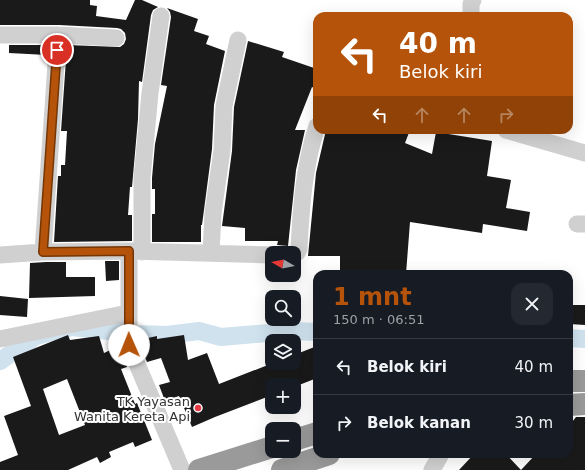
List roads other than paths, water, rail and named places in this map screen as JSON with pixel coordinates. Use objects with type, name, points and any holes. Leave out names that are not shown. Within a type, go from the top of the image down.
[{"type":"highway","points":[[573,381],[585,381]]},
{"type":"highway","points":[[573,405],[585,404]]},
{"type":"highway","points":[[301,438],[313,434]]},
{"type":"highway","points":[[199,470],[265,449]]},
{"type":"highway","points":[[282,470],[317,458]]},
{"type":"street","points":[[471,12],[471,4],[473,0]]},
{"type":"street","points":[[161,16],[150,93],[129,317],[129,345],[182,470]]},
{"type":"street","points":[[0,35],[58,35],[116,38]]},
{"type":"street","points":[[43,252],[58,35]]},
{"type":"street","points":[[211,253],[212,213],[222,150],[224,106],[238,40]]},
{"type":"street","points":[[297,246],[305,175],[309,151],[314,134]]},
{"type":"street","points":[[520,134],[585,153]]},
{"type":"street","points":[[0,255],[43,252],[136,251],[265,255]]},
{"type":"street","points":[[0,339],[129,317]]},
{"type":"street","points":[[431,470],[432,458]]},
{"type":"street","points":[[431,470],[438,458]]},
{"type":"waterway","points":[[0,361],[36,336],[72,327],[136,334],[167,335],[199,331],[221,337],[293,331],[313,332]]},
{"type":"waterway","points":[[573,338],[585,339]]},
{"type":"place","name":"TK Yayasan Wanita Kereta Api","points":[[198,408]]}]
